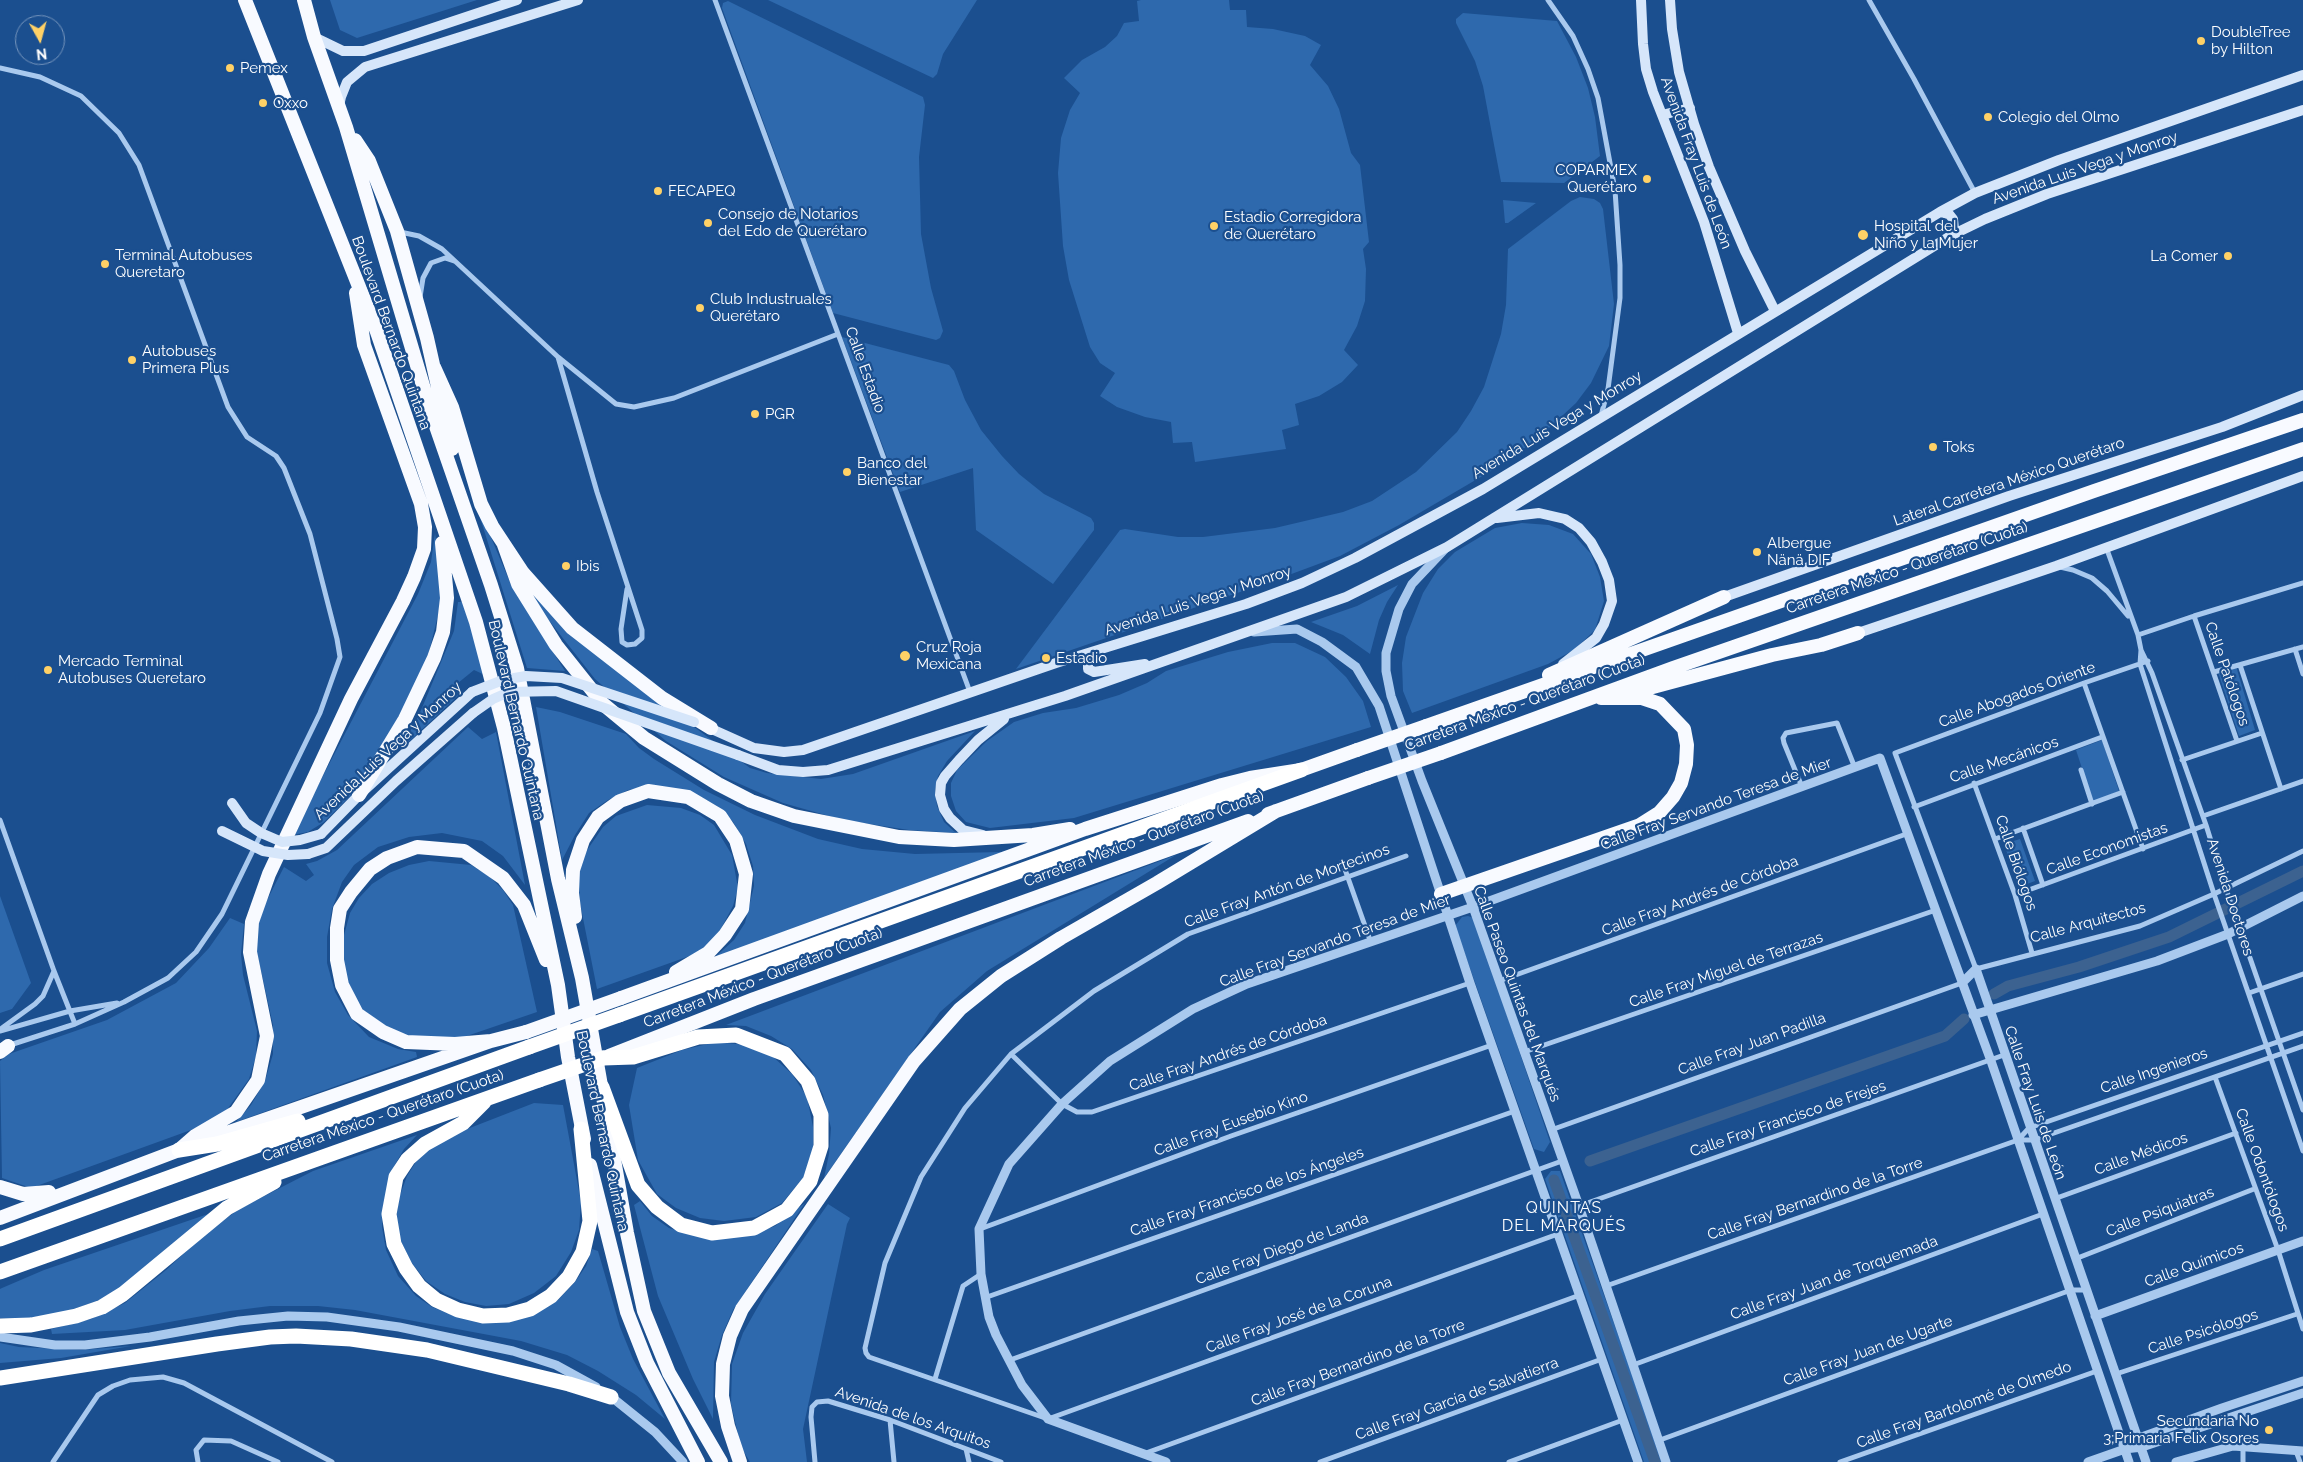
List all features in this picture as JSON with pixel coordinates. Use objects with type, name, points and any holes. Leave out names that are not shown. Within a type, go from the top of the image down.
[{"type":"highway","name":"Boulevard Bernardo Quintana","points":[[245,0],[377,332],[476,622],[489,666],[558,985],[568,1058],[581,1129],[627,1312],[647,1363],[698,1462]]},
{"type":"highway","name":"Boulevard Bernardo Quintana","points":[[304,0],[314,36],[346,127],[430,409],[491,585],[516,668],[558,879],[582,978],[627,1233],[644,1311],[669,1373],[721,1462]]},
{"type":"highway","points":[[346,127],[369,161],[397,232],[434,368],[445,425],[463,486],[468,521]]},
{"type":"highway","points":[[179,1150],[195,1136],[236,1112],[258,1080],[267,1036],[250,952],[252,922],[273,866],[351,699],[407,593],[424,549],[425,527],[421,504],[364,345],[354,275]]},
{"type":"highway","points":[[434,368],[452,407],[481,504],[504,545],[523,573],[572,628],[662,698],[711,728]]},
{"type":"highway","name":"Carretera México - Querétaro (Cuota)","points":[[0,1218],[72,1189],[179,1150],[491,1042],[528,1040],[619,1014],[1357,750],[2094,491],[2303,420]]},
{"type":"highway","name":"Carretera México - Querétaro (Cuota)","points":[[0,1272],[200,1199],[603,1058],[763,996],[1598,695],[2303,449]]},
{"type":"highway","points":[[359,795],[405,719],[434,658],[443,632],[447,598],[439,515]]},
{"type":"highway","points":[[504,545],[518,584],[527,599],[556,645],[603,704],[644,738],[688,766],[751,801],[794,816],[834,826],[899,837],[954,840],[1033,835],[1060,829],[1085,829]]},
{"type":"highway","points":[[1480,707],[1724,597]]},
{"type":"highway","points":[[1598,695],[1638,690],[1772,655],[1838,641],[1858,633]]},
{"type":"highway","points":[[1441,894],[1640,825],[1659,813],[1673,797],[1686,764],[1687,745],[1684,729],[1660,704],[1642,698],[1598,695]]},
{"type":"highway","name":"Carretera México - Querétaro (Cuota)","points":[[0,1239],[358,1109],[528,1040],[621,998],[1085,829],[1222,785],[1250,778],[1301,770]]},
{"type":"highway","points":[[582,978],[572,892],[573,870],[583,840],[598,817],[620,801],[648,791],[688,797],[720,816],[736,840],[746,874],[742,909],[725,935],[708,953],[649,989]]},
{"type":"highway","points":[[740,1462],[728,1426],[722,1396],[723,1364],[730,1336],[742,1309],[914,1061],[960,1009],[1001,976],[1060,938],[1157,883],[1276,811]]},
{"type":"highway","points":[[491,1042],[455,1044],[406,1042],[383,1032],[357,1014],[342,985],[337,960],[337,928],[340,909],[370,869],[388,858],[417,847],[464,851],[503,878],[524,905],[558,985]]},
{"type":"highway","points":[[602,1088],[638,1184],[657,1207],[682,1224],[712,1233],[754,1228],[787,1210],[810,1181],[821,1146],[821,1115],[808,1081],[785,1054],[736,1035],[698,1037],[633,1057],[603,1058]]},
{"type":"highway","points":[[488,1098],[463,1122],[425,1144],[408,1159],[396,1177],[389,1214],[394,1244],[406,1268],[419,1286],[436,1300],[458,1310],[483,1316],[508,1315],[530,1309],[551,1296],[569,1277],[583,1252],[590,1221],[581,1129]]},
{"type":"highway","points":[[179,1150],[218,1144],[336,1111],[358,1109]]},
{"type":"highway","points":[[0,1326],[31,1325],[76,1316],[102,1307],[123,1294],[227,1208],[276,1181],[309,1166],[341,1156],[381,1136]]},
{"type":"highway","points":[[0,1187],[23,1194],[72,1189]]},
{"type":"highway","points":[[0,1283],[136,1230],[200,1199]]},
{"type":"highway","points":[[0,1378],[217,1344],[270,1337],[296,1336],[351,1340],[427,1350],[611,1396]]},
{"type":"main road","points":[[314,36],[343,51],[364,51],[517,0]]},
{"type":"main road","points":[[339,108],[341,97],[348,82],[365,67],[578,0]]},
{"type":"main road","name":"Avenida Fray Luis de León","points":[[1641,0],[1646,69],[1704,222],[1738,333]]},
{"type":"main road","name":"Avenida Fray Luis de León","points":[[1670,0],[1672,29],[1679,72],[1709,167],[1745,251],[1775,311]]},
{"type":"main road","name":"Avenida Luis Vega y Monroy","points":[[232,803],[246,823],[261,834],[282,842],[300,840],[321,834],[359,795],[472,692],[510,679],[526,676],[562,678],[711,728],[754,748],[784,752],[803,750],[970,692],[1246,604],[1302,583],[1355,558],[1483,489],[1738,333],[1975,193],[2059,160],[2303,75]]},
{"type":"main road","points":[[1662,115],[1690,108]]},
{"type":"main road","name":"Avenida Luis Vega y Monroy","points":[[222,831],[263,851],[288,855],[308,854],[326,848],[396,781],[473,713],[493,699],[509,692],[556,691],[778,770],[804,772],[828,770],[1009,715],[1172,660],[1346,597],[1447,547],[1952,235],[1984,219],[2047,194],[2303,110]]},
{"type":"main road","points":[[1940,212],[1950,214],[1953,219],[1954,229],[1952,235]]},
{"type":"main road","name":"Lateral Carretera México Querétaro","points":[[1724,597],[2009,496],[2222,426],[2303,395]]},
{"type":"main road","points":[[1858,633],[2056,566],[2303,476]]},
{"type":"main road","points":[[1491,519],[1539,512],[1564,519],[1579,528],[1591,542],[1609,580],[1612,601],[1596,638],[1545,677]]},
{"type":"main road","points":[[1116,644],[1089,658],[1088,666],[1090,671],[1097,673],[1172,660]]},
{"type":"main road","points":[[991,837],[963,830],[950,818],[944,808],[940,795],[941,783],[945,776],[978,740],[1009,715]]},
{"type":"street","name":"Calle Estadio","points":[[715,0],[970,692]]},
{"type":"street","points":[[1548,0],[1573,36],[1588,69],[1598,98],[1615,190],[1620,265],[1620,298],[1609,382],[1601,417]]},
{"type":"street","points":[[1869,0],[1975,193]]},
{"type":"street","points":[[0,68],[40,77],[81,96],[119,133],[139,165],[228,407],[247,437],[276,456],[284,468],[310,534],[340,657],[320,713],[222,914],[196,952],[168,978],[124,1002],[75,1024],[2,1049]]},
{"type":"street","points":[[397,232],[419,236],[442,249],[558,357],[616,404],[634,407],[674,398],[838,334]]},
{"type":"street","points":[[418,310],[422,278],[431,263],[445,258],[459,265]]},
{"type":"street","points":[[558,357],[627,589],[642,630],[642,638],[634,644],[627,645],[622,642],[621,629],[627,589]]},
{"type":"street","name":"Calle Paseo Quintas del Marqués","points":[[1447,547],[1412,584],[1399,610],[1386,653],[1386,671],[1391,696],[1422,781],[1473,907],[1579,1206],[1666,1462]]},
{"type":"street","name":"Avenida Doctores","points":[[2106,547],[2138,635],[2141,650],[2140,664],[2215,897],[2303,1151]]},
{"type":"street","name":"Avenida Doctores","points":[[2056,566],[2073,570],[2092,578],[2107,591],[2131,620]]},
{"type":"street","points":[[2138,635],[2194,616],[2303,584]]},
{"type":"street","name":"Calle Patólogos","points":[[2194,616],[2237,741]]},
{"type":"street","points":[[1241,634],[1272,630],[1296,630],[1322,642],[1356,667],[1379,706],[1470,983],[1638,1462]]},
{"type":"street","points":[[2214,672],[2303,646]]},
{"type":"street","points":[[2295,649],[2303,674]]},
{"type":"street","name":"Avenida Doctores","points":[[2141,650],[2148,661],[2203,816],[2229,898],[2303,1110]]},
{"type":"street","name":"Calle Abogados Oriente","points":[[1895,753],[2148,661]]},
{"type":"street","points":[[2240,665],[2281,789]]},
{"type":"street","points":[[2084,683],[2143,849]]},
{"type":"street","points":[[1802,787],[1784,743],[1783,738],[1786,733],[1837,722],[1855,768]]},
{"type":"street","points":[[2182,760],[2262,733]]},
{"type":"street","name":"Calle Mecánicos","points":[[1914,807],[1974,783],[2102,737]]},
{"type":"street","name":"Calle Fray Luis de León","points":[[1895,753],[1976,969],[2029,1128],[2146,1462]]},
{"type":"street","name":"Calle Fray Luis de León","points":[[1880,758],[1991,1061],[2129,1462]]},
{"type":"street","name":"Calle Fray Servando Teresa de Mier","points":[[1048,1419],[1022,1385],[996,1335],[989,1317],[981,1274],[979,1229],[1009,1164],[1062,1104],[1110,1061],[1193,1009],[1247,984],[1370,940],[1473,907],[1880,758]]},
{"type":"street","points":[[2081,770],[2092,804]]},
{"type":"street","points":[[2203,816],[2303,781]]},
{"type":"street","name":"Calle Biólogos","points":[[1974,783],[2015,895],[2032,953]]},
{"type":"street","points":[[1995,839],[2123,792]]},
{"type":"street","points":[[0,820],[75,1024]]},
{"type":"street","name":"Calle Economistas","points":[[2015,895],[2206,825]]},
{"type":"street","name":"Calle Biólogos","points":[[2023,828],[2043,885]]},
{"type":"street","name":"Calle Fray Andrés de Córdoba","points":[[1499,981],[1909,833]]},
{"type":"street","name":"Calle Arquitectos","points":[[1962,983],[1976,969],[2140,926],[2215,897],[2226,889],[2303,851]]},
{"type":"street","name":"Calle Fray Antón de Mortecinos","points":[[936,1379],[869,1357],[865,1348],[885,1263],[921,1177],[965,1108],[1011,1054],[1094,991],[1188,934],[1406,856]]},
{"type":"street","points":[[1342,861],[1370,940]]},
{"type":"street","points":[[1973,1015],[2157,961],[2240,928],[2303,896]]},
{"type":"street","name":"Calle Fray Miguel de Terrazas","points":[[1524,1052],[1937,910]]},
{"type":"street","points":[[0,1030],[43,996],[54,971]]},
{"type":"street","points":[[2249,993],[2303,974]]},
{"type":"street","name":"Calle Fray Andrés de Córdoba","points":[[1011,1054],[1062,1104],[1077,1112],[1092,1112],[1470,983]]},
{"type":"street","name":"Calle Fray Juan Padilla","points":[[1551,1130],[1962,983]]},
{"type":"street","points":[[0,1030],[70,1011],[124,1002]]},
{"type":"street","name":"Calle Ingenieros","points":[[2018,1140],[2029,1128],[2303,1033]]},
{"type":"street","name":"Calle Fray Eusebio Kino","points":[[979,1229],[1231,1136],[1492,1045]]},
{"type":"street","name":"Calle Ingenieros","points":[[2034,1140],[2303,1046]]},
{"type":"street","name":"Calle Fray Francisco de Frejes","points":[[1579,1206],[2004,1055]]},
{"type":"street","name":"Calle Odontólogos","points":[[2215,1077],[2254,1189],[2278,1250],[2303,1329]]},
{"type":"street","name":"Calle Fray Francisco de los Ángeles","points":[[986,1297],[1515,1111]]},
{"type":"street","name":"Calle Médicos","points":[[2054,1199],[2236,1133]]},
{"type":"street","name":"Calle Fray Bernardino de la Torre","points":[[1606,1286],[2018,1140],[2034,1140]]},
{"type":"street","name":"Calle Fray Diego de Landa","points":[[1010,1360],[1536,1172],[1562,1161]]},
{"type":"street","name":"Calle Psiquiatras","points":[[2075,1258],[2254,1189]]},
{"type":"street","name":"Calle Fray Juan de Torquemada","points":[[1633,1365],[2043,1214]]},
{"type":"street","name":"Calle Fray José de la Coruna","points":[[1048,1419],[1558,1234]]},
{"type":"street","name":"Calle Químicos","points":[[2095,1316],[2303,1241]]},
{"type":"street","points":[[981,1274],[963,1286],[936,1379],[1166,1462]]},
{"type":"street","name":"Calle Fray Juan de Ugarte","points":[[1660,1440],[2071,1290],[2086,1290]]},
{"type":"street","name":"Calle Fray Bernardino de la Torre","points":[[1144,1454],[1580,1295]]},
{"type":"street","name":"Calle Psicólogos","points":[[2116,1374],[2298,1314]]},
{"type":"street","points":[[0,1336],[56,1345],[85,1345],[150,1337],[239,1321],[288,1316],[327,1317],[399,1327],[513,1351],[556,1365],[611,1396],[655,1432],[683,1462]]},
{"type":"street","name":"Calle Fray García de Salvatierra","points":[[1320,1462],[1602,1359]]},
{"type":"street","name":"Calle Fray Bartolomé de Olmedo","points":[[1840,1462],[2097,1371]]},
{"type":"street","points":[[53,1462],[98,1395],[113,1386],[130,1380],[163,1377],[184,1383],[332,1462]]},
{"type":"street","points":[[2125,1449],[2139,1438],[2303,1381]]},
{"type":"street","points":[[2088,1462],[2125,1449],[2142,1447],[2303,1393]]},
{"type":"street","name":"Avenida de los Arquitos","points":[[815,1462],[811,1417],[812,1407],[817,1402],[828,1401],[890,1420],[1001,1462]]},
{"type":"street","points":[[890,1420],[894,1462]]},
{"type":"street","points":[[1509,1462],[1623,1420]]},
{"type":"street","points":[[198,1462],[196,1450],[204,1440],[231,1441],[278,1462]]},
{"type":"street","points":[[2176,1462],[2228,1446],[2299,1451],[2300,1462]]},
{"type":"street","points":[[2242,1462],[2243,1447]]},
{"type":"street","points":[[966,1449],[969,1462]]},
{"type":"shaded area","points":[[330,0],[477,0],[357,38],[340,30]]},
{"type":"shaded area","points":[[768,0],[977,0],[943,54],[937,74],[933,78]]},
{"type":"shaded area","name":"Estadio Corregidora de Querétaro","points":[[1229,0],[1230,10],[1246,10],[1247,27],[1273,29],[1305,36],[1321,45],[1310,65],[1328,86],[1339,109],[1351,153],[1360,165],[1369,242],[1363,249],[1366,269],[1365,301],[1357,326],[1344,350],[1358,365],[1342,382],[1319,396],[1295,404],[1299,425],[1282,430],[1286,449],[1195,462],[1192,442],[1173,443],[1171,422],[1145,417],[1117,407],[1100,396],[1115,373],[1100,363],[1090,347],[1069,280],[1063,246],[1058,173],[1061,138],[1070,110],[1080,93],[1064,78],[1082,60],[1105,47],[1117,36],[1124,23],[1139,21],[1137,1]]},
{"type":"shaded area","points":[[728,1],[923,97],[925,105],[919,157],[921,234],[931,288],[943,331],[940,338],[936,340],[833,313],[722,8],[723,3]]},
{"type":"shaded area","points":[[1463,13],[1557,21],[1576,57],[1588,88],[1595,117],[1600,156],[1564,183],[1501,182],[1483,86],[1475,61],[1456,23],[1456,19]]},
{"type":"shaded area","points":[[1580,197],[1594,199],[1600,203],[1603,209],[1614,304],[1609,346],[1591,383],[1576,403],[1536,440],[1496,468],[1399,525],[1340,556],[1016,669],[1120,530],[1125,529],[1178,537],[1203,537],[1275,528],[1343,512],[1372,501],[1416,472],[1457,432],[1484,387],[1501,334],[1506,305],[1508,249],[1571,201]]},
{"type":"shaded area","points":[[1503,200],[1536,203],[1508,223],[1505,223]]},
{"type":"shaded area","points":[[842,337],[949,365],[954,371],[965,400],[981,430],[1002,456],[1019,474],[1044,494],[1091,518],[1094,523],[1094,530],[1053,584],[976,530],[973,468],[900,492]]},
{"type":"shaded area","points":[[473,495],[512,587],[565,671],[527,668]]},
{"type":"shaded area","points":[[1522,523],[1549,525],[1573,534],[1591,554],[1600,577],[1604,601],[1595,630],[1574,650],[1548,664],[1412,713],[1403,691],[1402,663],[1406,637],[1423,593],[1438,569],[1455,552],[1495,528]]},
{"type":"shaded area","points":[[435,533],[442,583],[439,611],[428,656],[402,715],[376,760],[352,794],[324,822],[308,832],[292,835],[418,594],[431,562]]},
{"type":"shaded area","points":[[1398,585],[1387,602],[1379,620],[1370,654],[1343,635],[1311,622],[1357,606]]},
{"type":"shaded area","points":[[535,594],[615,669],[750,768],[767,773],[821,779],[853,774],[975,731],[947,761],[938,776],[935,790],[937,806],[944,822],[956,833],[909,830],[843,820],[783,803],[724,777],[666,741],[595,679],[529,595]]},
{"type":"shaded area","points":[[458,602],[464,602],[487,676],[474,670],[458,683],[462,692],[400,750],[419,715],[454,631]]},
{"type":"shaded area","points":[[1272,643],[1295,643],[1325,657],[1346,677],[1363,701],[1371,727],[1074,818],[990,828],[966,822],[956,811],[951,796],[951,783],[957,770],[987,741],[1014,722],[1043,713],[1076,708],[1119,695],[1147,683],[1166,671],[1228,652]]},
{"type":"shaded area","points":[[2236,666],[2255,730],[2239,736],[2218,672]]},
{"type":"shaded area","points":[[536,707],[560,712],[626,734],[639,748],[654,759],[704,790],[755,815],[818,839],[862,849],[915,854],[1001,852],[1026,847],[714,958],[734,940],[745,923],[754,886],[753,866],[746,844],[733,822],[717,806],[701,797],[654,786],[628,790],[608,800],[589,813],[562,860]]},
{"type":"shaded area","points":[[468,727],[482,739],[496,732],[525,885],[503,856],[482,841],[442,833],[409,837],[378,847],[354,865],[342,882],[332,909],[327,937],[327,963],[335,992],[348,1015],[369,1037],[398,1049],[416,1052],[417,1057],[236,1122],[251,1105],[265,1081],[273,1054],[273,1025],[256,948],[258,926],[264,906],[284,867],[306,881],[314,875],[306,864],[317,861],[337,850]]},
{"type":"shaded area","points":[[2102,740],[2119,791],[2093,802],[2076,750]]},
{"type":"shaded area","points":[[647,805],[681,808],[700,815],[714,825],[732,855],[738,888],[733,906],[717,936],[698,953],[597,989],[580,903],[578,872],[583,856],[603,827],[616,816]]},
{"type":"shaded area","points":[[2020,839],[2035,881],[2019,887],[2004,844]]},
{"type":"shaded area","points":[[1176,855],[987,971],[940,1012],[824,1178],[829,1154],[831,1128],[823,1095],[811,1070],[792,1049],[771,1036],[746,1026],[726,1025]]},
{"type":"shaded area","points":[[429,861],[471,865],[489,876],[503,890],[513,905],[537,1012],[458,1039],[400,1036],[363,1010],[347,989],[341,946],[350,913],[359,898],[372,884],[389,873],[409,865]]},
{"type":"shaded area","points":[[0,896],[31,983],[12,1009],[0,1013]]},
{"type":"shaded area","points":[[1462,917],[1474,918],[1550,1142],[1544,1152],[1534,1149],[1455,926]]},
{"type":"shaded area","points":[[230,918],[244,924],[241,954],[243,975],[257,1031],[256,1056],[249,1079],[224,1114],[202,1126],[31,1188],[2,1178],[0,1061],[9,1054],[107,1020],[176,983],[209,948]]},
{"type":"shaded area","points":[[716,1042],[747,1045],[771,1055],[792,1074],[807,1097],[813,1127],[813,1151],[803,1178],[782,1203],[756,1217],[724,1221],[700,1218],[676,1208],[657,1194],[638,1160],[629,1105],[637,1068],[682,1050]]},
{"type":"shaded area","points":[[534,1103],[563,1105],[581,1202],[579,1230],[571,1252],[556,1276],[534,1293],[509,1304],[486,1306],[465,1302],[445,1294],[426,1281],[411,1262],[401,1242],[396,1220],[399,1198],[407,1176],[419,1157],[439,1140]]},
{"type":"shaded area","points":[[417,1135],[404,1149],[393,1168],[383,1207],[382,1227],[386,1250],[398,1276],[416,1296],[432,1307],[457,1317],[534,1314],[558,1300],[575,1282],[586,1266],[592,1249],[598,1251],[620,1327],[633,1359],[665,1419],[636,1395],[598,1371],[567,1355],[521,1341],[355,1310],[318,1306],[270,1306],[230,1311],[125,1330],[52,1334],[51,1329],[91,1319],[125,1303],[166,1270],[205,1234],[239,1209],[313,1171]]},
{"type":"shaded area","points":[[1551,1171],[1560,1171],[1663,1462],[1644,1462],[1545,1179]]},
{"type":"shaded area","points":[[640,1201],[652,1216],[669,1228],[690,1234],[750,1235],[775,1226],[805,1203],[733,1310],[722,1335],[714,1362],[713,1419],[693,1379],[658,1296],[634,1205]]},
{"type":"shaded area","points":[[828,1204],[850,1218],[847,1224],[803,1429],[807,1462],[750,1462],[741,1447],[731,1404],[732,1364],[743,1333],[765,1294]]},
{"type":"shaded area","points":[[214,1212],[111,1296],[65,1312],[25,1319],[0,1318],[0,1289],[2,1288],[44,1270]]},
{"type":"shaded area","points":[[0,1343],[19,1347],[81,1350],[131,1346],[61,1358],[0,1363]]},
{"type":"waterway","points":[[1994,994],[2008,986],[2079,967],[2169,937],[2303,871]]},
{"type":"waterway","points":[[1590,1161],[1945,1036],[1964,1019]]},
{"type":"waterway","points":[[1554,1180],[1655,1462]]},
{"type":"place","name":"DoubleTree by Hilton","points":[[2201,41]]},
{"type":"place","name":"Pemex","points":[[230,68]]},
{"type":"place","name":"Oxxo","points":[[263,103]]},
{"type":"place","name":"Colegio del Olmo","points":[[1988,117]]},
{"type":"place","name":"COPARMEX Querétaro","points":[[1647,179]]},
{"type":"place","name":"FECAPEQ","points":[[658,191]]},
{"type":"place","name":"Consejo de Notarios del Edo de Querétaro","points":[[708,223]]},
{"type":"place","name":"Estadio Corregidora de Querétaro","points":[[1214,226]]},
{"type":"place","name":"Hospital del Niño y la Mujer","points":[[1863,235]]},
{"type":"place","name":"La Comer","points":[[2228,256]]},
{"type":"place","name":"Terminal Autobuses Queretaro","points":[[105,264]]},
{"type":"place","name":"Club Industruales Querétaro","points":[[700,308]]},
{"type":"place","name":"Autobuses Primera Plus","points":[[132,360]]},
{"type":"place","name":"PGR","points":[[755,414]]},
{"type":"place","name":"Toks","points":[[1933,447]]},
{"type":"place","name":"Banco del Bienestar","points":[[847,472]]},
{"type":"place","name":"Albergue Nänä DIF","points":[[1757,552]]},
{"type":"place","name":"Ibis","points":[[566,566]]},
{"type":"place","name":"Cruz Roja Mexicana","points":[[905,656]]},
{"type":"place","name":"Estadio","points":[[1046,658]]},
{"type":"place","name":"Mercado Terminal Autobuses Queretaro","points":[[48,670]]},
{"type":"place","name":"Secundaria No 3;Primaria Felix Osores","points":[[2269,1430]]},
{"type":"district","name":"QUINTAS DEL MARQUÉS","points":[[1564,1217]]}]
